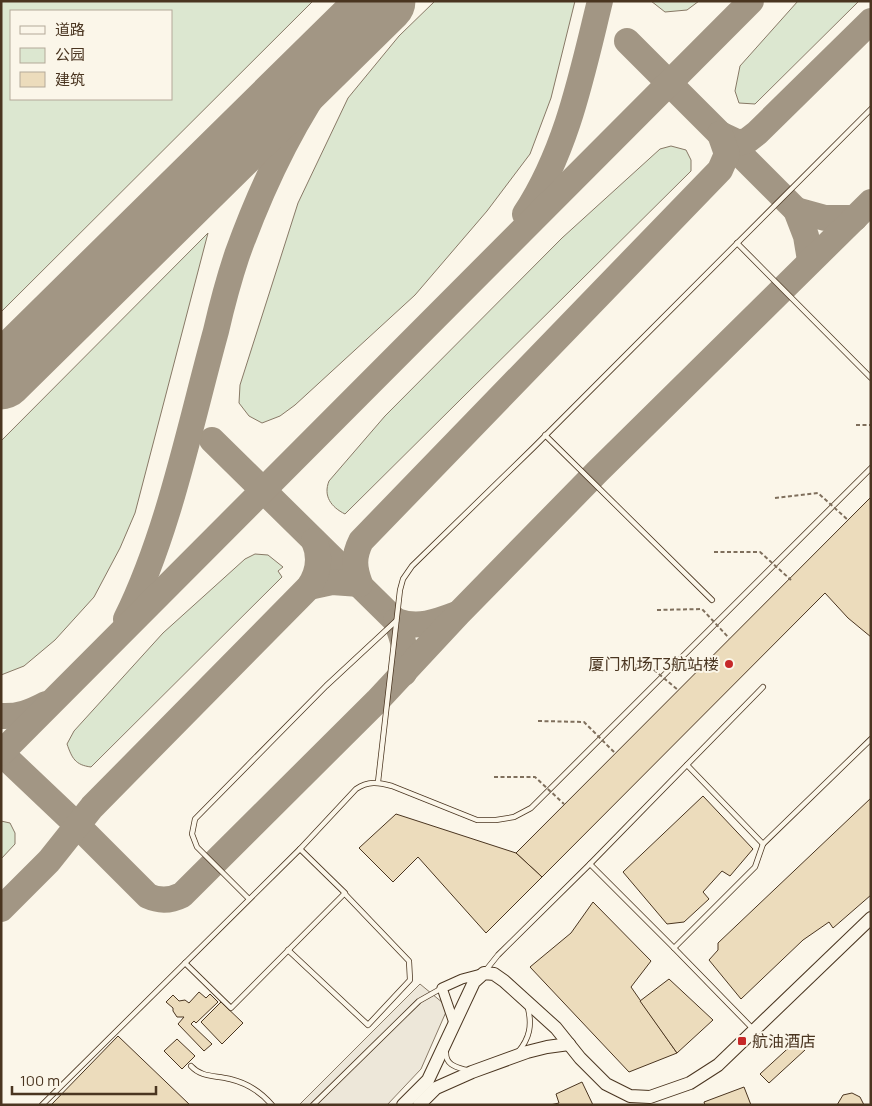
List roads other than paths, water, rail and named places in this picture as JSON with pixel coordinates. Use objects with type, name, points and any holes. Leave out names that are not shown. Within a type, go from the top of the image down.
[{"type":"main road","points":[[403,1105],[428,1080],[474,982],[484,973],[494,974],[525,999],[556,1028],[606,1084],[631,1100],[650,1097],[690,1083],[718,1065],[871,918]]},
{"type":"main road","points":[[419,1105],[436,1088],[472,1072],[547,1047],[569,1044]]},
{"type":"street","points":[[453,1025],[442,988],[462,979],[484,973]]},
{"type":"lane","points":[[378,782],[400,590],[403,579],[412,566],[546,435],[871,109]]},
{"type":"lane","points":[[737,243],[871,378]]},
{"type":"lane","points":[[546,435],[712,600]]},
{"type":"lane","points":[[42,1105],[364,783],[378,782],[477,820],[496,820],[514,816],[531,808],[871,468]]},
{"type":"lane","points":[[249,899],[197,847],[192,834],[195,819],[313,699],[396,621]]},
{"type":"lane","points":[[484,973],[498,955],[763,687]]},
{"type":"lane","points":[[674,948],[755,867],[763,844],[871,739]]},
{"type":"lane","points":[[687,765],[763,844]]},
{"type":"lane","points":[[288,950],[368,1025],[410,980],[411,968],[409,961],[300,849]]},
{"type":"lane","points":[[590,864],[753,1030]]},
{"type":"lane","points":[[184,963],[231,1008],[344,894]]},
{"type":"lane","points":[[313,1105],[419,1001],[442,988]]},
{"type":"lane","points":[[514,1057],[522,1047],[530,1029],[531,1022],[525,999]]},
{"type":"lane","points":[[453,1025],[446,1048],[446,1057],[454,1067],[472,1072]]},
{"type":"lane","points":[[191,1066],[208,1076],[230,1078],[251,1086],[272,1105]]},
{"type":"place","name":"厦门机场T3航站楼","points":[[729,664]]},
{"type":"place","name":"航油酒店","points":[[742,1041]]}]
